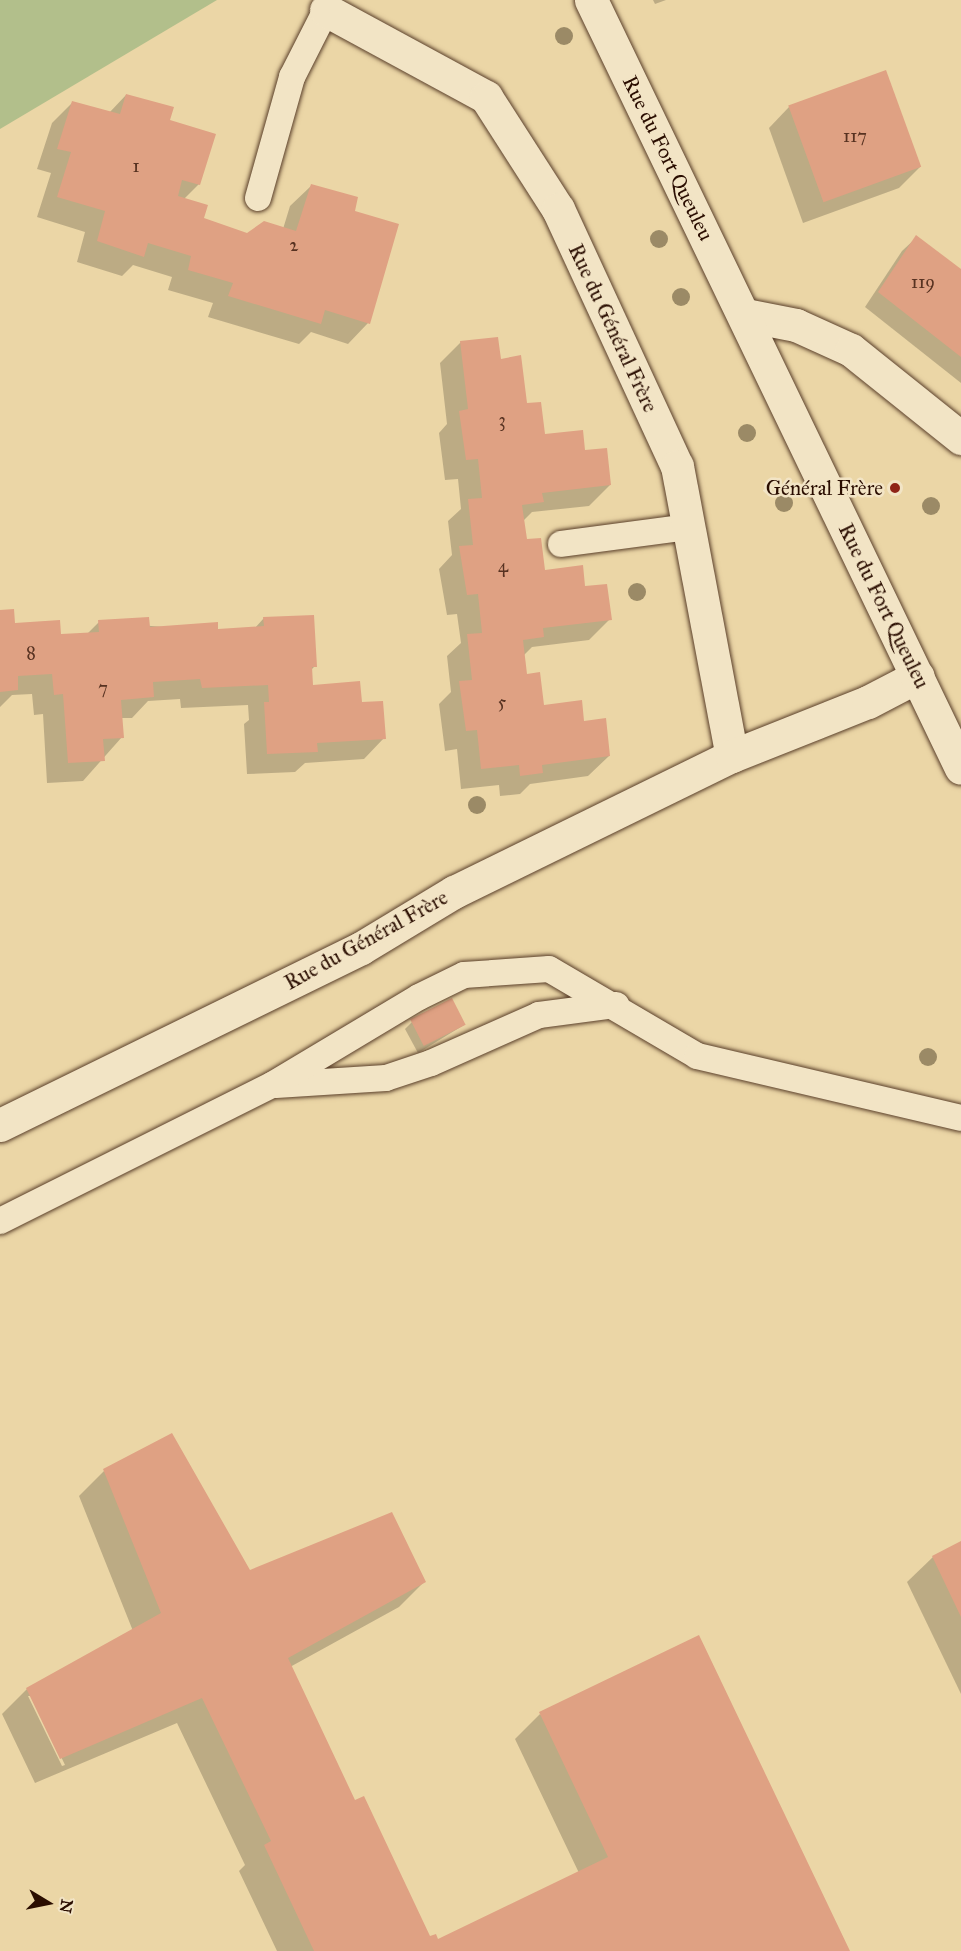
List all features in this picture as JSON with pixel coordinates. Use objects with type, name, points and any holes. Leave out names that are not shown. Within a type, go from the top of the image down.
[{"type":"street","name":"Rue du Fort Queuleu","points":[[591,0],[745,315],[961,768]]},
{"type":"street","name":"Rue du Général Frère","points":[[326,10],[486,97],[558,209],[677,466],[732,756]]},
{"type":"street","points":[[745,315],[796,325],[851,350],[961,438]]},
{"type":"street","name":"Rue du Général Frère","points":[[0,1125],[361,948],[454,892],[732,756],[868,702],[918,676]]},
{"type":"lane","points":[[258,198],[292,77],[326,10]]},
{"type":"lane","points":[[561,544],[688,527]]},
{"type":"lane","points":[[0,1221],[272,1085],[419,997],[464,975],[549,969],[616,1005],[697,1056],[961,1118]]},
{"type":"lane","points":[[272,1085],[386,1078],[431,1063],[539,1016],[616,1005]]},
{"type":"green space","points":[[0,0],[217,0],[0,129]]},
{"type":"building","points":[[886,70],[921,167],[824,202],[788,106]]},
{"type":"building","points":[[126,94],[174,107],[170,120],[216,134],[200,185],[182,180],[178,196],[208,205],[204,218],[247,233],[264,221],[296,231],[311,184],[358,197],[355,211],[399,224],[370,324],[325,310],[321,324],[228,296],[233,283],[188,270],[191,256],[148,243],[144,257],[97,241],[105,211],[57,197],[71,152],[57,149],[72,101],[120,114]]},
{"type":"building","points":[[916,235],[961,269],[961,357],[878,292]]},
{"type":"building","points":[[498,337],[501,359],[521,355],[527,403],[541,402],[545,434],[583,430],[585,450],[607,448],[611,485],[542,493],[544,502],[522,505],[527,539],[541,538],[545,570],[583,565],[585,586],[607,584],[612,620],[543,628],[544,637],[523,640],[527,674],[540,672],[544,705],[582,700],[584,721],[606,718],[610,756],[542,765],[543,773],[520,776],[519,765],[481,769],[477,730],[466,731],[459,681],[472,680],[467,634],[482,633],[478,594],[467,595],[459,546],[473,545],[468,499],[482,498],[478,459],[466,460],[459,411],[468,409],[460,341]]},
{"type":"building","points":[[14,609],[15,623],[60,620],[61,634],[99,632],[98,620],[149,617],[150,627],[218,622],[218,629],[264,626],[263,617],[314,615],[317,667],[312,667],[313,685],[360,681],[362,702],[383,701],[386,739],[317,743],[318,752],[267,754],[264,702],[269,702],[268,685],[202,688],[200,679],[153,682],[154,697],[121,700],[124,738],[103,739],[105,761],[68,763],[63,694],[54,695],[52,674],[18,676],[18,690],[0,692],[0,610]]},
{"type":"building","points":[[452,998],[466,1025],[424,1046],[410,1019]]},
{"type":"building","points":[[172,1433],[250,1570],[392,1512],[426,1582],[288,1658],[355,1800],[364,1796],[430,1936],[436,1934],[438,1939],[608,1857],[539,1712],[699,1635],[850,1951],[314,1951],[264,1845],[271,1841],[202,1698],[60,1759],[26,1688],[161,1613],[103,1469]]},
{"type":"building","points":[[961,1541],[961,1617],[932,1556]]},
{"type":"place","name":"Général Frère","points":[[895,488]]}]
